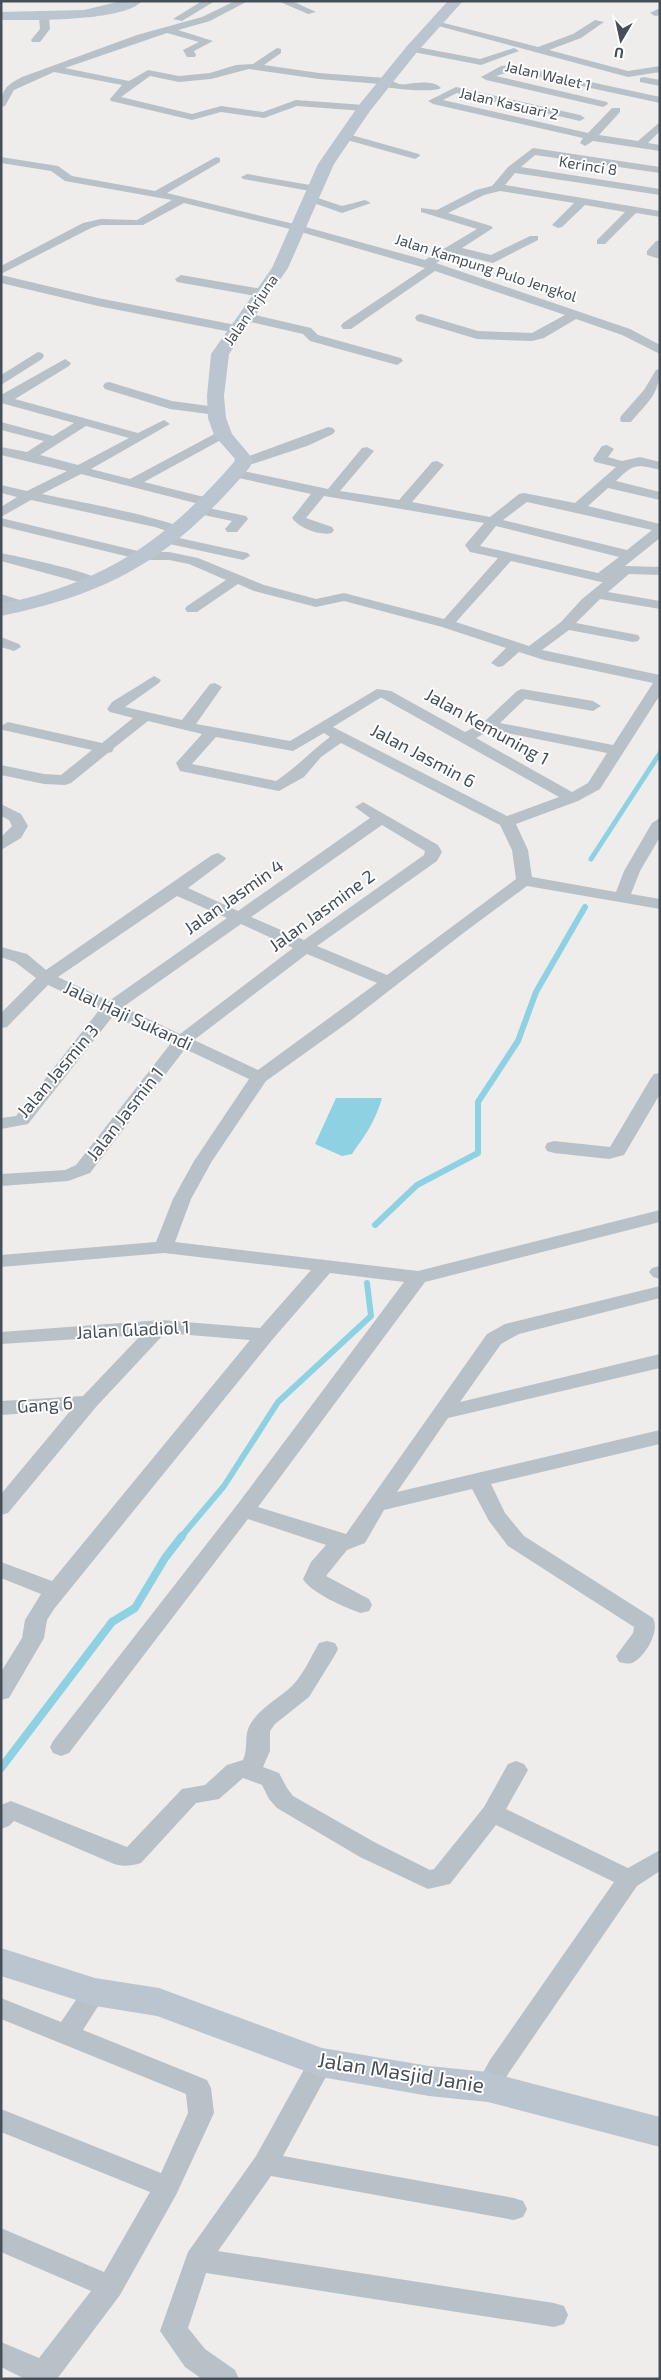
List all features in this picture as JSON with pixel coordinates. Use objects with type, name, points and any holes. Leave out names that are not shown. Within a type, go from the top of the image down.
[{"type":"street","points":[[3,16],[44,17],[90,14],[135,1]]},
{"type":"street","points":[[167,27],[210,1]]},
{"type":"street","points":[[283,1],[311,12]]},
{"type":"street","name":"Jalan Arjuna","points":[[238,468],[244,459],[239,451],[223,435],[216,423],[220,354],[280,268],[326,164],[344,136],[412,49],[456,1]]},
{"type":"street","points":[[1,104],[6,87],[26,78],[167,27],[206,19],[236,2]]},
{"type":"street","points":[[36,40],[45,29],[44,17]]},
{"type":"street","points":[[540,50],[577,36],[599,22]]},
{"type":"street","points":[[436,24],[660,83]]},
{"type":"street","points":[[167,27],[208,41],[188,50],[191,55]]},
{"type":"street","points":[[412,49],[481,62],[514,51]]},
{"type":"street","points":[[255,67],[277,51]]},
{"type":"street","points":[[364,108],[296,103],[288,104],[264,115],[221,109],[192,117],[115,99],[119,93],[131,84],[150,73],[179,79],[211,76],[239,67],[255,67],[385,83],[410,88],[414,85],[439,91],[457,90],[580,118]]},
{"type":"street","name":"Jalan Walet 1","points":[[603,104],[486,77],[505,68],[512,68],[623,92]]},
{"type":"street","points":[[52,69],[131,84]]},
{"type":"street","points":[[628,74],[660,69]]},
{"type":"street","points":[[558,130],[644,80]]},
{"type":"street","name":"Jalan Kasuari 2","points":[[439,91],[433,101],[591,137]]},
{"type":"street","points":[[623,92],[660,100]]},
{"type":"street","points":[[572,156],[616,110]]},
{"type":"street","points":[[640,145],[660,125]]},
{"type":"street","points":[[344,136],[415,156]]},
{"type":"street","points":[[591,137],[660,148]]},
{"type":"street","points":[[498,188],[512,169],[533,150],[660,170]]},
{"type":"street","name":"Jalan Kampung Pulo Jengkol","points":[[1,160],[54,168],[65,178],[183,200],[298,228],[431,265],[626,332],[660,350]]},
{"type":"street","points":[[156,194],[216,160]]},
{"type":"street","name":"Kerinci 8","points":[[512,169],[660,192]]},
{"type":"street","points":[[247,177],[314,194],[342,210],[365,203]]},
{"type":"street","points":[[439,213],[480,192],[498,188],[660,214]]},
{"type":"street","points":[[1,271],[87,225],[101,222],[142,222],[183,200]]},
{"type":"street","points":[[558,225],[581,202]]},
{"type":"street","points":[[348,326],[452,250],[487,228],[425,210]]},
{"type":"street","points":[[601,242],[633,210]]},
{"type":"street","points":[[452,250],[489,260],[534,238]]},
{"type":"street","points":[[660,243],[651,253],[660,256]]},
{"type":"street","points":[[1,279],[98,302],[241,323],[294,327],[307,331],[314,338],[397,361]]},
{"type":"street","points":[[181,280],[262,292]]},
{"type":"street","points":[[421,318],[463,331],[495,337],[536,337],[576,314]]},
{"type":"street","points":[[451,338],[463,331]]},
{"type":"street","points":[[1,381],[38,356]]},
{"type":"street","points":[[3,400],[65,363]]},
{"type":"street","points":[[626,419],[649,392],[660,373]]},
{"type":"street","points":[[109,386],[170,405],[216,411]]},
{"type":"street","points":[[3,400],[140,437]]},
{"type":"street","points":[[29,456],[84,422]]},
{"type":"street","points":[[1,513],[27,496],[164,424]]},
{"type":"street","points":[[1,426],[55,440]]},
{"type":"street","points":[[1,610],[62,597],[118,572],[174,535],[238,468],[328,432]]},
{"type":"street","points":[[132,483],[223,435]]},
{"type":"street","points":[[607,448],[600,459],[623,465]]},
{"type":"street","points":[[1,451],[29,456],[132,483],[242,519],[232,529]]},
{"type":"street","points":[[327,530],[304,523],[299,518],[367,451]]},
{"type":"street","points":[[578,508],[623,465],[636,461],[660,466]]},
{"type":"street","points":[[404,504],[437,465]]},
{"type":"street","points":[[238,468],[325,493],[404,504],[493,521],[628,555]]},
{"type":"street","points":[[606,483],[660,496]]},
{"type":"street","points":[[1,489],[159,524],[174,535],[243,556]]},
{"type":"street","points":[[526,496],[660,529],[601,578],[545,572],[473,546],[493,521],[526,496]]},
{"type":"street","points":[[1,522],[142,556],[169,556],[193,562],[238,578],[259,588],[316,603],[344,597],[447,624],[530,652],[660,681],[597,782],[572,798],[506,822],[518,836],[521,846],[524,881]]},
{"type":"street","points":[[1,556],[78,576],[97,583]]},
{"type":"street","points":[[447,624],[507,557]]},
{"type":"street","points":[[530,652],[566,625],[597,594],[626,570],[660,571]]},
{"type":"street","points":[[192,608],[238,578]]},
{"type":"street","points":[[597,594],[660,605]]},
{"type":"street","points":[[1,598],[24,606]]},
{"type":"street","points":[[566,625],[633,638]]},
{"type":"street","points":[[498,663],[515,648]]},
{"type":"street","points":[[154,680],[115,708],[212,732],[293,746],[316,754]]},
{"type":"street","points":[[186,726],[215,686]]},
{"type":"street","name":"Jalan Kemuning 1","points":[[320,727],[381,693],[572,798]]},
{"type":"street","points":[[464,739],[489,725],[522,694],[593,706]]},
{"type":"street","points":[[1,770],[44,779],[65,780],[107,749],[145,716]]},
{"type":"street","points":[[489,725],[616,750]]},
{"type":"street","points":[[8,727],[107,749]]},
{"type":"street","points":[[293,746],[320,727]]},
{"type":"street","name":"Jalan Jasmin 6","points":[[320,727],[341,736],[506,822]]},
{"type":"street","points":[[212,732],[184,763],[186,768],[280,786],[298,774],[316,754],[341,736]]},
{"type":"street","points":[[362,807],[381,818]]},
{"type":"street","points":[[1,809],[8,811],[19,822],[18,831],[1,844]]},
{"type":"street","name":"Jalan Jasmin 4","points":[[109,1009],[381,818]]},
{"type":"street","name":"Jalan Jasmine 2","points":[[182,1041],[305,947],[433,855],[432,848],[381,818]]},
{"type":"street","points":[[622,897],[632,871],[654,844],[660,823]]},
{"type":"street","points":[[1,1023],[46,978],[218,858]]},
{"type":"street","points":[[164,1247],[182,1199],[203,1161],[259,1077],[524,881],[660,904]]},
{"type":"street","points":[[176,889],[305,947],[389,982]]},
{"type":"street","name":"Jalal Haji Sukandi","points":[[1,952],[21,958],[46,978],[109,1009],[259,1077]]},
{"type":"street","name":"Jalan Jasmin 3","points":[[1,1124],[22,1120],[109,1009]]},
{"type":"street","name":"Jalan Jasmin 1","points":[[1,1180],[68,1175],[82,1169],[182,1041]]},
{"type":"street","points":[[554,1147],[609,1153],[616,1151],[660,1078]]},
{"type":"street","points":[[1,1261],[164,1247],[324,1268],[418,1277],[595,1234],[660,1216]]},
{"type":"street","points":[[1,1692],[34,1638],[40,1612],[265,1336],[324,1268]]},
{"type":"street","points":[[61,1747],[244,1510],[418,1277]]},
{"type":"street","points":[[244,1510],[341,1542],[350,1542],[357,1538],[377,1504],[491,1341],[512,1329],[660,1292]]},
{"type":"street","points":[[1,1508],[89,1402],[161,1326]]},
{"type":"street","name":"Jalan Gladiol 1","points":[[1,1338],[161,1326],[201,1327],[265,1336]]},
{"type":"street","points":[[442,1412],[660,1361]]},
{"type":"street","name":"Gang 6","points":[[1,1408],[89,1402]]},
{"type":"street","points":[[377,1504],[660,1437]]},
{"type":"street","points":[[478,1479],[499,1522],[516,1541],[645,1624],[644,1635],[627,1656]]},
{"type":"street","points":[[1,1482],[23,1481]]},
{"type":"street","points":[[341,1542],[319,1567],[314,1579],[361,1605]]},
{"type":"street","points":[[1,1570],[56,1591]]},
{"type":"street","points":[[250,1769],[259,1751],[257,1738],[259,1728],[266,1718],[301,1691],[327,1649]]},
{"type":"street","points":[[1,1820],[11,1810],[122,1857],[129,1858],[190,1795],[211,1793],[235,1771],[242,1768],[250,1769],[271,1779],[277,1793],[285,1802],[368,1850],[428,1880],[442,1876],[492,1813],[516,1770]]},
{"type":"street","points":[[492,1813],[630,1879]]},
{"type":"street","points":[[488,2087],[499,2067],[630,1879],[660,1859]]},
{"type":"street","name":"Jalan Masjid Janie","points":[[1,1962],[95,1992],[159,2002],[321,2062],[429,2082],[488,2087],[660,2132]]},
{"type":"street","points":[[67,2034],[95,1992]]},
{"type":"street","points":[[1,2008],[198,2088],[201,2113],[167,2187],[110,2287],[44,2374],[1,2354]]},
{"type":"street","points":[[229,2378],[195,2358],[174,2331],[197,2260],[265,2164],[321,2062]]},
{"type":"street","points":[[1,2120],[167,2187]]},
{"type":"street","points":[[265,2164],[514,2209]]},
{"type":"street","points":[[1,2240],[110,2287]]},
{"type":"street","points":[[197,2260],[554,2316]]},
{"type":"water","points":[[336,1098],[382,1098],[373,1121],[362,1140],[352,1154],[342,1156],[315,1144]]},
{"type":"waterway","points":[[591,859],[660,753]]},
{"type":"waterway","points":[[375,1225],[417,1185],[478,1153],[478,1102],[518,1041],[536,992],[585,907]]},
{"type":"waterway","points":[[181,1537],[224,1486],[278,1402],[371,1316],[367,1283]]},
{"type":"waterway","points":[[1,1768],[112,1622],[135,1608],[165,1558],[182,1536]]}]
